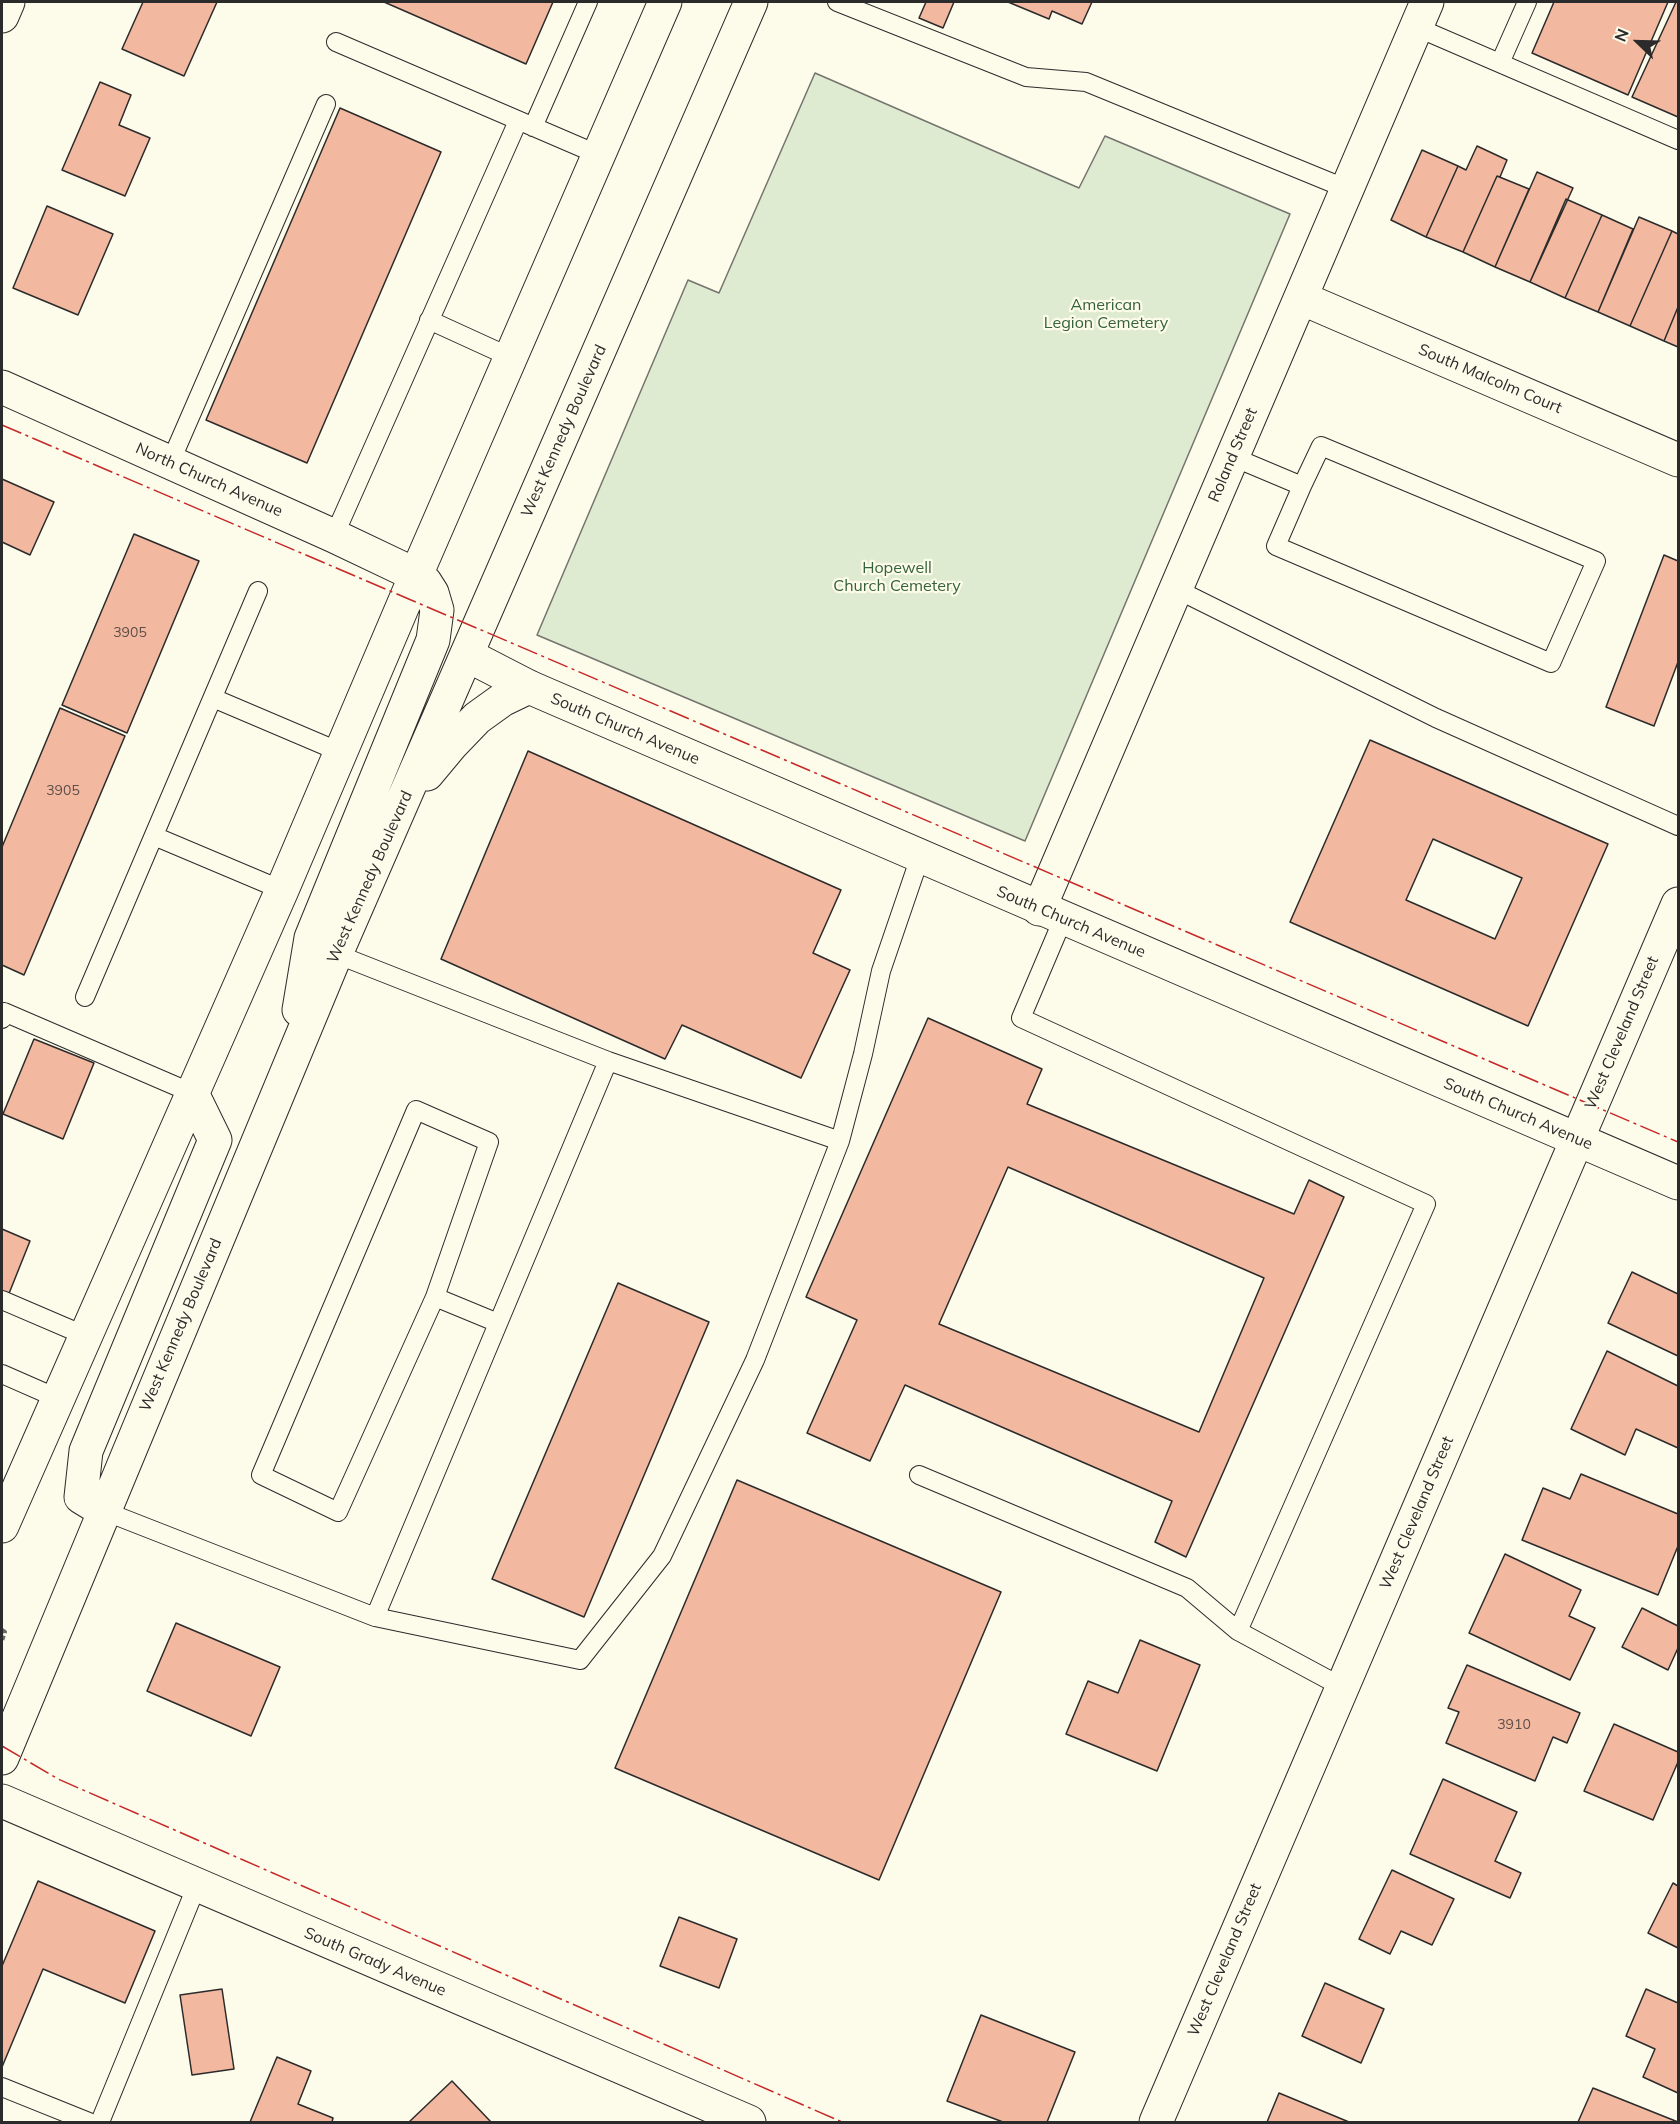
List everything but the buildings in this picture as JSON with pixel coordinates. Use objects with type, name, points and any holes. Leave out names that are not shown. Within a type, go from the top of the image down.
[{"type":"street","points":[[2,16],[8,2]]},
{"type":"street","points":[[2,1526],[282,890],[665,2]]},
{"type":"street","name":"West Kennedy Boulevard","points":[[2,1758],[336,954],[751,2]]},
{"type":"street","name":"Roland Street","points":[[1051,914],[1176,589],[1421,14]]},
{"type":"street","name":"South Malcolm Court","points":[[1301,298],[1678,460]]},
{"type":"street","name":"North Church Avenue","points":[[2,387],[416,575]]},
{"type":"street","points":[[288,1068],[311,938],[433,640],[437,610],[432,593],[425,582],[416,575]]},
{"type":"street","name":"South Church Avenue","points":[[467,655],[529,687],[1678,1183]]},
{"type":"street","points":[[399,812],[445,752],[477,718],[502,700],[529,687]]},
{"type":"street","name":"West Cleveland Street","points":[[1156,2122],[1678,904]]},
{"type":"street","points":[[104,1511],[81,1497],[86,1451],[215,1140],[192,1093]]},
{"type":"street","name":"South Grady Avenue","points":[[2,1802],[749,2122]]},
{"type":"lane","points":[[334,536],[429,320],[588,2]]},
{"type":"lane","points":[[837,2],[1026,77],[1086,82],[1347,189]]},
{"type":"lane","points":[[1500,63],[1527,2]]},
{"type":"lane","points":[[1421,14],[1500,63],[1678,140]]},
{"type":"lane","points":[[336,42],[598,155]]},
{"type":"lane","points":[[170,463],[326,104]]},
{"type":"lane","points":[[429,320],[510,357]]},
{"type":"lane","points":[[1321,446],[1596,561],[1551,663],[1276,546],[1302,486],[1321,446]]},
{"type":"lane","points":[[1233,457],[1302,486]]},
{"type":"lane","points":[[1176,589],[1436,718],[1678,826]]},
{"type":"lane","points":[[85,997],[258,591]]},
{"type":"lane","points":[[213,698],[340,752]]},
{"type":"lane","points":[[154,836],[282,890]]},
{"type":"lane","points":[[104,1511],[375,1617],[580,1660],[662,1556],[755,1360],[840,1141],[863,1054],[881,971],[920,857]]},
{"type":"lane","points":[[1051,914],[1021,1018],[1426,1204],[1238,1631]]},
{"type":"lane","points":[[336,954],[608,1061],[840,1141]]},
{"type":"lane","points":[[2,1019],[4,1012],[192,1093]]},
{"type":"lane","points":[[375,1617],[608,1061]]},
{"type":"lane","points":[[416,1110],[489,1142],[435,1297],[338,1512],[261,1475],[416,1110]]},
{"type":"lane","points":[[435,1297],[498,1323]]},
{"type":"lane","points":[[2,1300],[86,1336]]},
{"type":"lane","points":[[2,1374],[58,1399]]},
{"type":"lane","points":[[920,1475],[1186,1588],[1238,1631],[1342,1687]]},
{"type":"lane","points":[[100,2122],[197,1885]]},
{"type":"lane","points":[[2,2087],[89,2122]]},
{"type":"path","points":[[2,1630],[5,1632],[2,1641]]},
{"type":"green space","name":"Hopewell Church Cemetery","points":[[815,73],[1079,188],[1105,136],[1290,214],[1025,841],[537,635],[688,280],[719,293]]},
{"type":"power","points":[[2,425],[1678,1142]]},
{"type":"power","points":[[2,1746],[58,1779],[842,2122]]},
{"type":"park label","name":"American Legion Cemetery","points":[[1106,314]]}]
